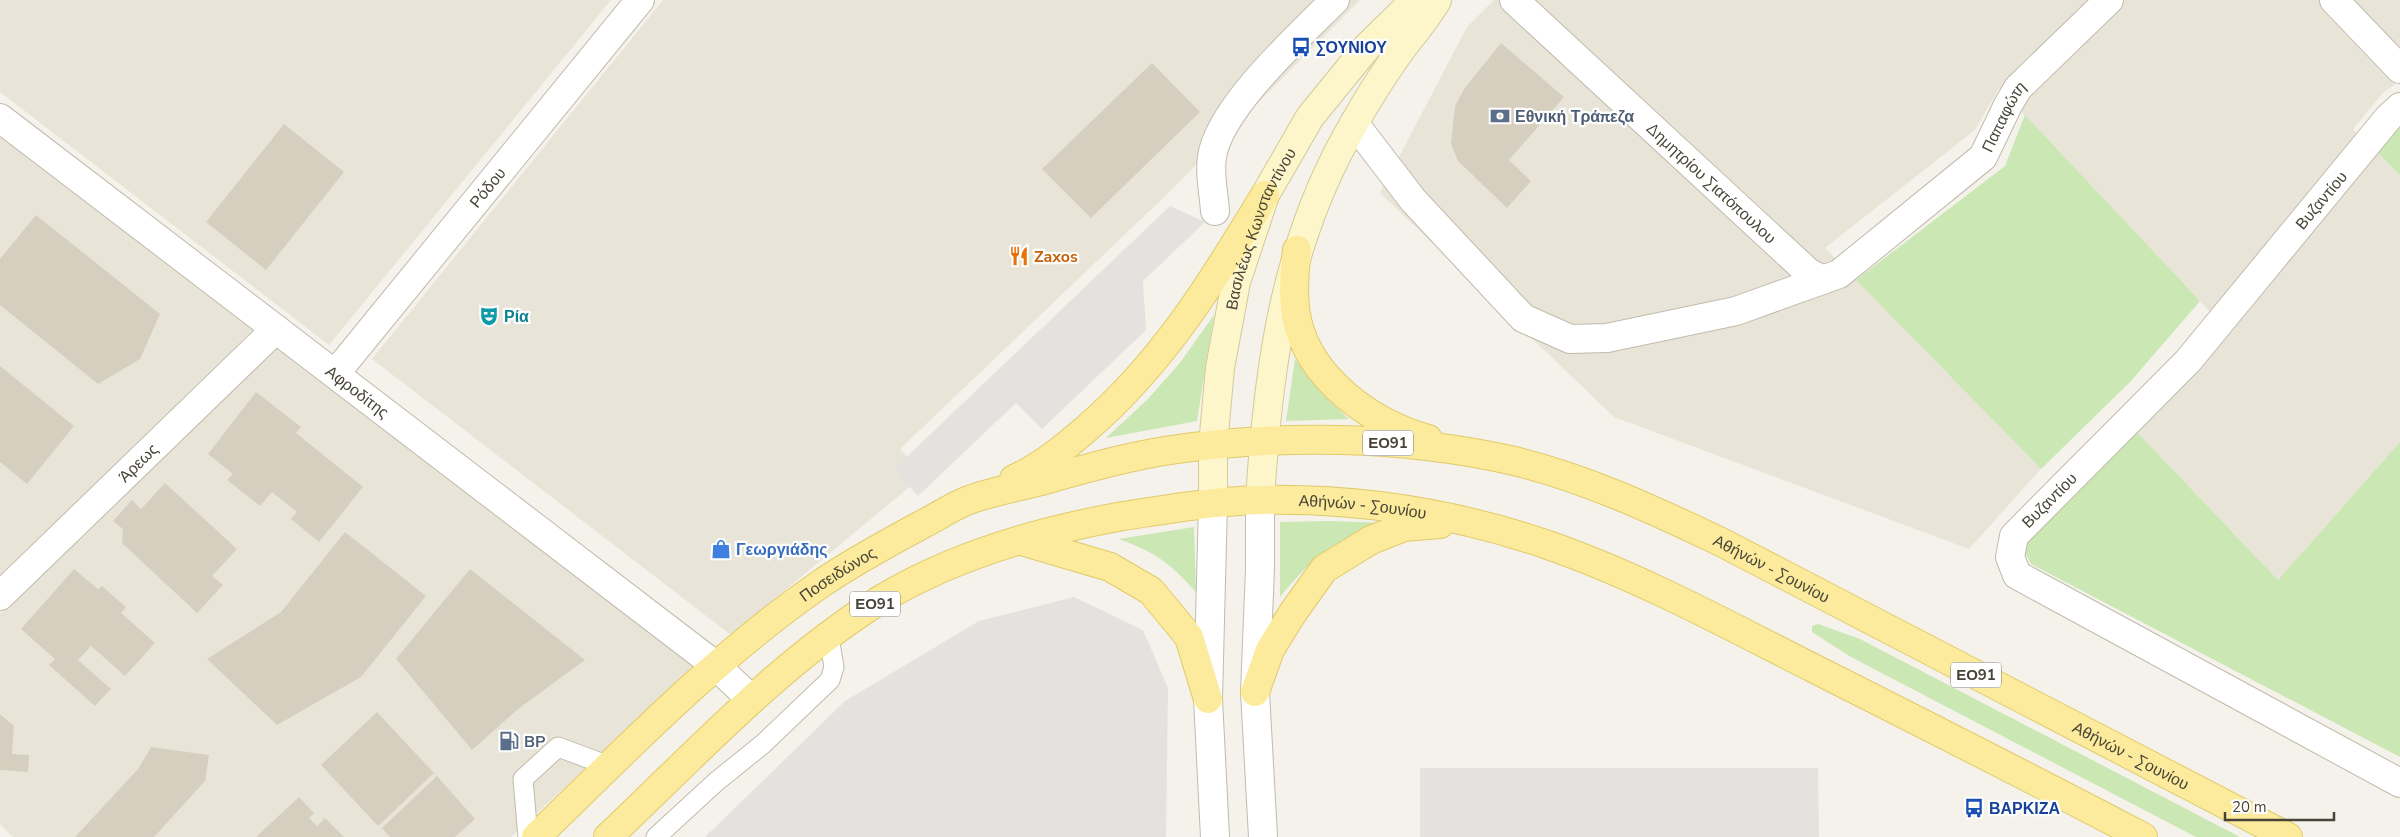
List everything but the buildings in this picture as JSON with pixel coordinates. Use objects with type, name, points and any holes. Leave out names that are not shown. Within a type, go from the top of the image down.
[{"type":"main road","name":"Βασιλέως Κωνσταντίνου","points":[[1213,502],[1213,445],[1218,383],[1228,322],[1236,282],[1265,195],[1310,117],[1367,47],[1414,0]]},
{"type":"main road","points":[[1260,500],[1267,394],[1280,321],[1297,250],[1322,186],[1354,124],[1391,64],[1437,0]]},
{"type":"main road","points":[[965,502],[1021,476],[1061,451],[1100,417],[1145,371],[1182,325],[1265,195]]},
{"type":"main road","points":[[1297,250],[1293,285],[1297,319],[1307,350],[1329,379],[1343,393],[1378,418],[1420,437],[1512,461]]},
{"type":"main road","name":"Αθήνών - Σουνίου","points":[[1213,445],[1263,442],[1387,443],[1442,448],[1512,461],[1584,483],[1663,514],[1721,542],[2288,837]]},
{"type":"main road","name":"Ποσειδώνος","points":[[536,837],[715,665],[797,601],[840,571],[965,502],[1092,467],[1168,450],[1213,445]]},
{"type":"main road","name":"Αθήνών - Σουνίου","points":[[1260,500],[1319,500],[1378,505],[1434,514],[1491,527],[1546,544],[1591,561],[1692,607],[2143,837]]},
{"type":"main road","name":"ΕΟ91","points":[[608,837],[751,699],[829,637],[880,600],[926,576],[1016,539],[1100,520],[1213,502],[1260,500]]},
{"type":"main road","points":[[1255,692],[1270,650],[1292,614],[1324,569],[1341,557],[1371,540],[1404,527],[1443,524],[1491,527]]},
{"type":"main road","points":[[1016,539],[1110,567],[1150,591],[1189,637],[1208,699]]},
{"type":"street","name":"Ρόδου","points":[[335,374],[640,0]]},
{"type":"street","points":[[1215,211],[1212,157],[1226,120],[1245,94],[1335,0]]},
{"type":"street","name":"Δημητρίου Σιατόπουλου","points":[[1514,0],[1808,272],[1823,280]]},
{"type":"street","name":"Παπαφώτη","points":[[1354,124],[1413,200],[1523,318],[1570,339],[1607,338],[1736,312],[1839,274],[1983,157],[2018,88],[2109,0]]},
{"type":"street","points":[[2334,0],[2400,69]]},
{"type":"street","name":"Βυζαντίου","points":[[2400,108],[2389,117],[2188,361],[2014,536],[2010,557],[2017,575],[2400,784]]},
{"type":"street","name":"Αφροδίτης","points":[[0,118],[715,665],[751,699]]},
{"type":"street","name":"Άρεως","points":[[0,596],[276,329]]},
{"type":"street","points":[[1260,500],[1260,568],[1255,692],[1263,837]]},
{"type":"street","points":[[1213,502],[1208,699],[1214,837]]},
{"type":"lane","points":[[656,837],[717,780],[763,744],[830,680],[834,667],[829,637]]},
{"type":"lane","points":[[528,837],[523,779],[558,747],[609,766]]},
{"type":"shaded area","points":[[0,0],[611,0],[329,345],[0,92]]},
{"type":"shaded area","points":[[663,0],[1360,0],[1161,200],[900,449],[924,475],[731,635],[372,359]]},
{"type":"shaded area","points":[[1494,0],[2400,0],[2400,81],[2384,92],[2353,129],[2400,175],[2400,442],[2278,580],[2135,430],[2226,329],[1999,88],[1975,130],[1825,248],[2041,469],[1969,549],[1614,417],[1380,193],[1467,27]]},
{"type":"shaded area","points":[[0,131],[260,328],[0,580]]},
{"type":"shaded area","points":[[1170,206],[1205,222],[1143,281],[1146,330],[1042,429],[1016,403],[918,496],[894,469]]},
{"type":"shaded area","points":[[276,347],[694,667],[511,837],[13,837],[0,824],[0,614]]},
{"type":"shaded area","points":[[1074,597],[1143,630],[1168,688],[1166,837],[705,837],[845,701],[979,621]]},
{"type":"shaded area","points":[[1420,768],[1818,768],[1819,837],[1420,837]]},
{"type":"green space","points":[[2025,115],[2200,301],[2131,381],[2041,469],[1856,280],[2005,166]]},
{"type":"green space","points":[[2400,126],[2400,175],[2377,152]]},
{"type":"green space","points":[[1214,315],[1197,421],[1106,438],[1147,400],[1179,364]]},
{"type":"green space","points":[[1295,359],[1322,394],[1349,419],[1286,421]]},
{"type":"green space","points":[[2135,430],[2278,580],[2400,442],[2400,757],[2031,564],[2024,550],[2027,539]]},
{"type":"green space","points":[[1280,522],[1386,523],[1352,536],[1327,550],[1304,570],[1280,597]]},
{"type":"green space","points":[[1194,527],[1196,592],[1178,573],[1153,554],[1119,539]]},
{"type":"green space","points":[[1818,624],[1860,639],[2240,837],[2196,837],[1851,657],[1812,632],[1812,626]]},
{"type":"place","name":"ΣΟΥΝΙΟΥ","points":[[1301,47]]},
{"type":"place","name":"Εθνική Τράπεζα","points":[[1500,116]]},
{"type":"place","name":"Zaxos","points":[[1019,256]]},
{"type":"place","name":"Ρία","points":[[489,316]]},
{"type":"place","name":"Γεωργιάδης","points":[[721,549]]},
{"type":"place","name":"BP","points":[[509,741]]},
{"type":"place","name":"ΒΑΡΚΙΖΑ","points":[[1974,808]]}]
